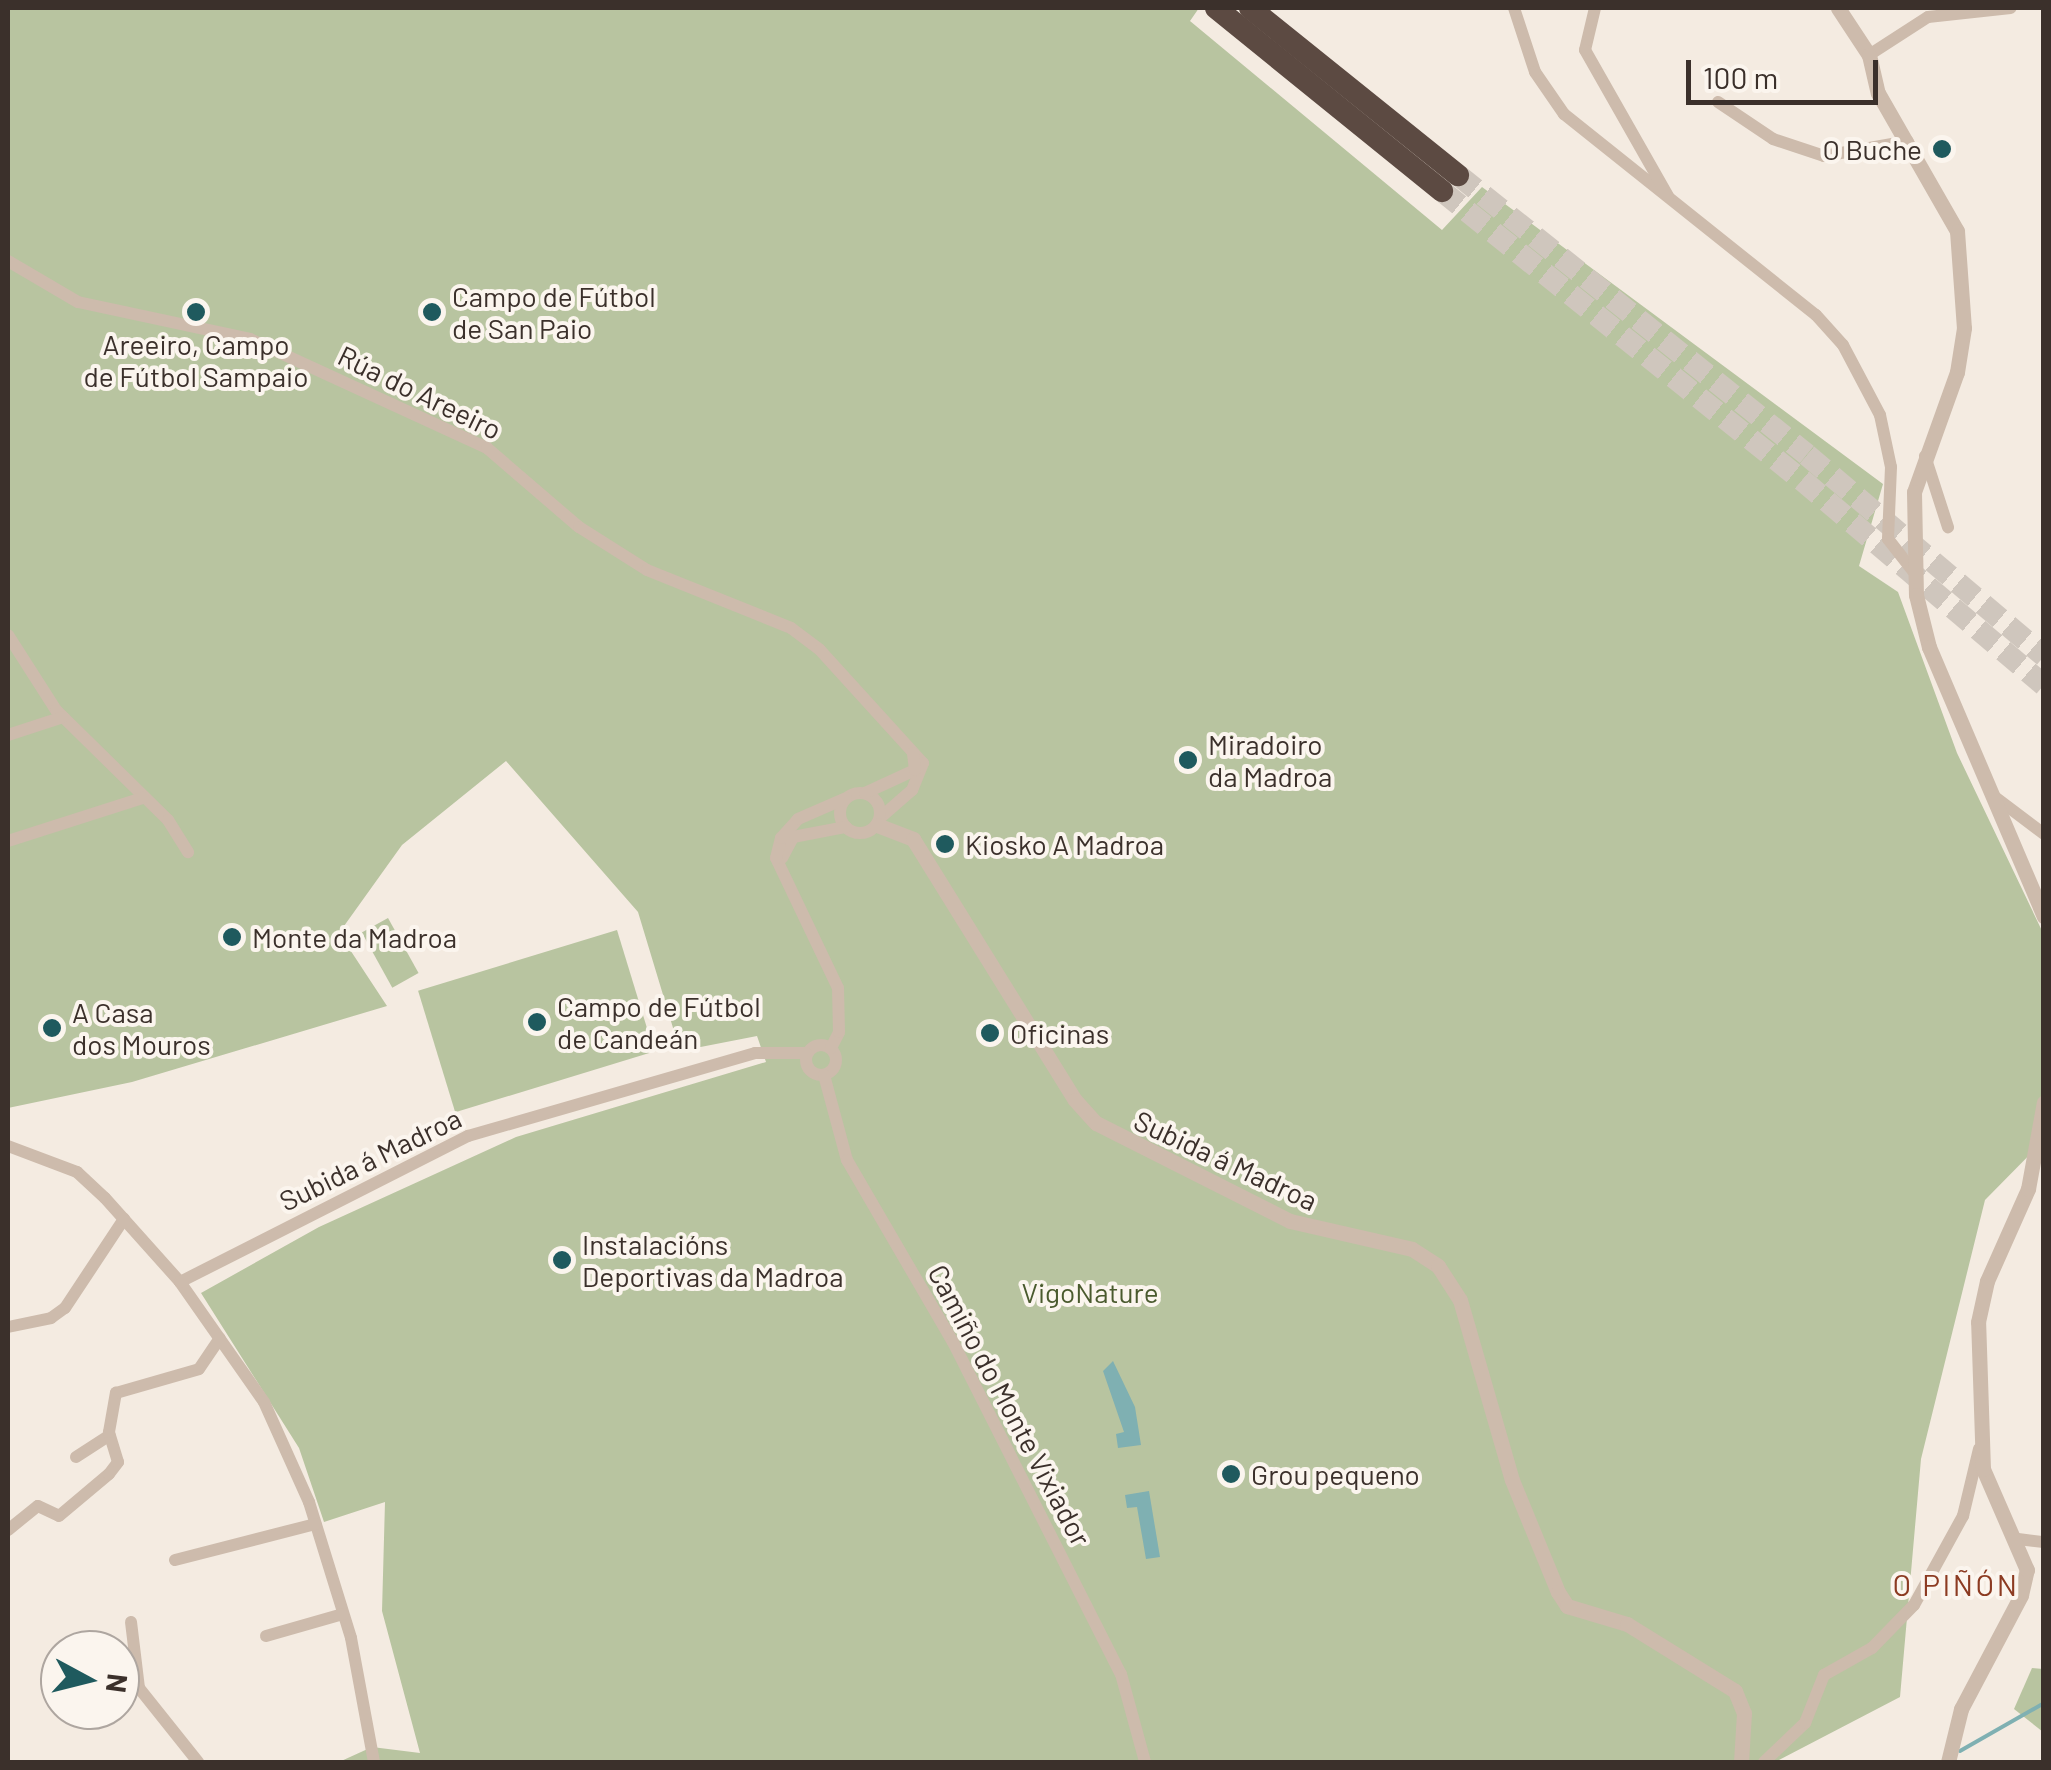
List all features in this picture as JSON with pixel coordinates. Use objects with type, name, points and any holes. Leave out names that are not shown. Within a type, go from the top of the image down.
[{"type":"highway","points":[[1216,8],[1450,183],[1250,8]]},
{"type":"street","points":[[1514,8],[1535,72],[1564,114],[1816,315],[1863,376],[1890,452],[1888,539],[1913,571]]},
{"type":"street","points":[[1594,8],[1585,50],[1671,203]]},
{"type":"street","points":[[1838,8],[1869,55],[1878,93],[1948,209],[1964,274],[1956,372],[1924,454],[1911,515],[1913,571],[1929,647],[2044,916]]},
{"type":"street","points":[[1869,55],[1928,17],[2011,8]]},
{"type":"street","points":[[1718,102],[1772,139],[1824,156],[1908,141]]},
{"type":"street","name":"Rúa do Areeiro","points":[[8,261],[78,302],[250,339],[487,448],[579,527],[647,570],[790,628],[820,650],[913,750]]},
{"type":"street","points":[[1924,454],[1948,526]]},
{"type":"street","points":[[8,638],[63,717],[181,834],[188,852]]},
{"type":"street","points":[[8,735],[63,717]]},
{"type":"street","points":[[806,1054],[809,1070],[824,1075],[836,1063],[830,1048],[838,1032],[838,988],[781,871],[777,847],[786,830],[846,798],[915,770],[913,750]]},
{"type":"street","points":[[781,871],[793,837],[846,827],[865,833],[878,822],[924,774],[913,750]]},
{"type":"street","points":[[1990,792],[2044,834]]},
{"type":"street","points":[[866,793],[879,804],[878,822]]},
{"type":"street","points":[[8,841],[143,798]]},
{"type":"street","points":[[846,798],[840,814],[846,827]]},
{"type":"street","name":"Subida á Madroa","points":[[878,822],[912,840],[1075,1100],[1096,1123],[1290,1221],[1412,1249],[1438,1266],[1460,1300],[1512,1480],[1558,1592],[1567,1606],[1627,1624],[1736,1692],[1744,1713],[1741,1762]]},
{"type":"street","name":"Subida á Madroa","points":[[180,1282],[468,1136],[755,1053],[806,1054],[820,1044],[830,1048]]},
{"type":"street","name":"Camiño do Monte Vixiador","points":[[824,1075],[847,1160],[953,1342],[1121,1674],[1145,1762]]},
{"type":"street","points":[[1764,1762],[1805,1723],[1824,1675],[1872,1648],[1914,1605],[1963,1516],[1979,1450],[1980,1304],[2028,1189],[2044,1102]]},
{"type":"street","points":[[8,1146],[77,1172],[180,1282],[264,1402],[315,1524],[364,1684],[369,1761]]},
{"type":"street","points":[[8,1327],[51,1318],[66,1308],[124,1219]]},
{"type":"street","points":[[8,1530],[38,1506],[59,1516],[109,1474],[118,1462],[110,1435],[116,1393],[199,1370],[220,1338]]},
{"type":"street","points":[[76,1457],[110,1435]]},
{"type":"street","points":[[1948,1762],[1960,1709],[2022,1595],[2027,1570],[2018,1539],[1979,1450]]},
{"type":"street","points":[[175,1560],[315,1524]]},
{"type":"street","points":[[2018,1539],[2044,1542]]},
{"type":"street","points":[[266,1636],[343,1614]]},
{"type":"street","points":[[131,1622],[139,1688],[198,1762]]},
{"type":"green space","name":"VigoNature","points":[[8,8],[1199,8],[1190,21],[1442,230],[1482,187],[1883,484],[1859,566],[1898,592],[1957,753],[2044,935],[2043,1141],[1985,1200],[1921,1459],[1900,1697],[1775,1762],[339,1762],[372,1747],[420,1753],[382,1611],[385,1502],[324,1522],[299,1448],[201,1293],[319,1227],[516,1137],[766,1062],[757,1036],[680,1051],[638,912],[506,761],[402,845],[339,933],[387,1006],[132,1082],[8,1108]]},
{"type":"green space","points":[[388,918],[419,973],[392,988],[362,933]]},
{"type":"green space","name":"Campo de Fútbol de Candeán","points":[[617,930],[654,1051],[455,1112],[418,991]]},
{"type":"green space","points":[[2032,1668],[2043,1669],[2043,1732],[2014,1709]]},
{"type":"water","points":[[1113,1361],[1135,1407],[1141,1445],[1118,1448],[1116,1434],[1124,1432],[1103,1371]]},
{"type":"water","points":[[1149,1491],[1160,1557],[1146,1559],[1137,1507],[1127,1508],[1125,1495]]},
{"type":"waterway","points":[[1960,1751],[2044,1703]]},
{"type":"tunnel","points":[[1458,175],[1807,455],[2044,656]]},
{"type":"tunnel","points":[[1442,191],[1802,480],[2044,685]]},
{"type":"place","name":"O Buche","points":[[1942,149]]},
{"type":"place","name":"Areeiro, Campo de Fútbol Sampaio","points":[[196,312]]},
{"type":"place","name":"Campo de Fútbol de San Paio","points":[[432,312]]},
{"type":"place","name":"Miradoiro da Madroa","points":[[1188,760]]},
{"type":"place","name":"Kiosko A Madroa","points":[[945,844]]},
{"type":"place","name":"Monte da Madroa","points":[[232,937]]},
{"type":"place","name":"Campo de Fútbol de Candeán","points":[[537,1022]]},
{"type":"place","name":"A Casa dos Mouros","points":[[52,1028]]},
{"type":"place","name":"Oficinas","points":[[990,1033]]},
{"type":"place","name":"Instalacións Deportivas da Madroa","points":[[562,1260]]},
{"type":"place","name":"Grou pequeno","points":[[1231,1474]]},
{"type":"district","name":"O PIÑÓN","points":[[1956,1584]]}]
